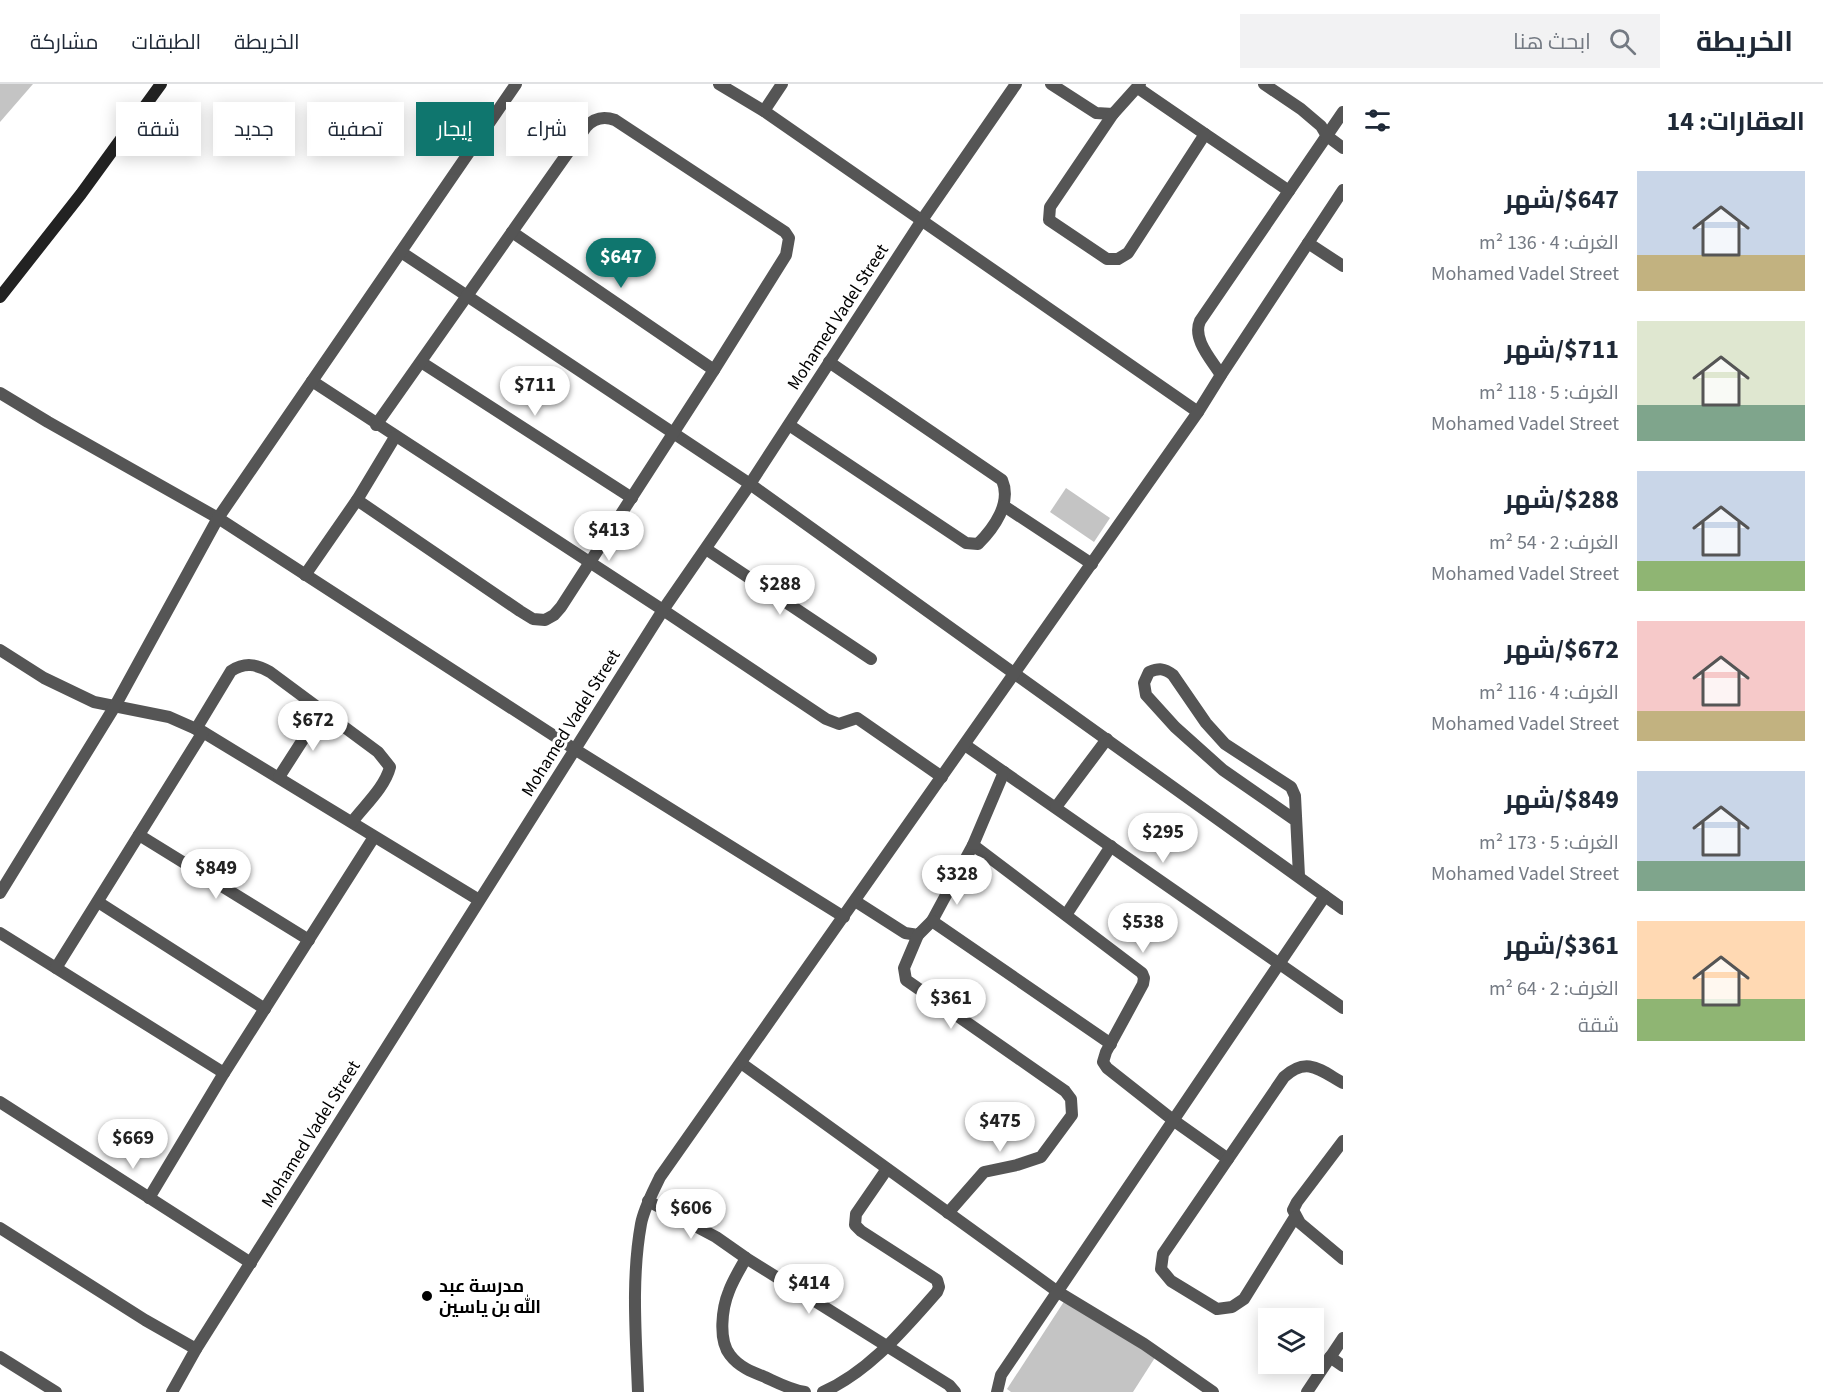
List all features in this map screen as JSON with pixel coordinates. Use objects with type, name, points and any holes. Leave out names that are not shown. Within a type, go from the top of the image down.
[{"type":"main road","points":[[0,297],[81,194],[161,84]]},
{"type":"street","points":[[0,893],[115,706],[218,518],[516,84]]},
{"type":"street","points":[[719,84],[764,111],[1198,412]]},
{"type":"street","points":[[764,111],[782,84]]},
{"type":"street","name":"Mohamed Vadel Street","points":[[172,1392],[196,1349],[663,610],[750,484],[922,220],[1016,84]]},
{"type":"street","points":[[1051,84],[1096,113],[1113,114]]},
{"type":"street","points":[[1264,84],[1301,109],[1321,126],[1327,136],[1343,148]]},
{"type":"street","points":[[1205,134],[1128,253],[1118,260],[1107,259],[1049,220],[1050,207],[1113,114],[1139,86],[1289,191]]},
{"type":"street","points":[[1221,375],[1198,338],[1197,327],[1343,112]]},
{"type":"street","points":[[357,500],[533,619],[545,620],[554,615],[674,433],[786,255],[789,238],[785,232],[615,120],[597,118],[586,127],[376,425]]},
{"type":"street","points":[[638,1392],[635,1300],[637,1262],[641,1223],[648,1201],[660,1177],[1016,674],[1198,412],[1343,189]]},
{"type":"street","points":[[512,232],[714,370]]},
{"type":"street","points":[[1308,243],[1343,266]]},
{"type":"street","points":[[401,252],[750,484],[1343,909]]},
{"type":"street","points":[[421,362],[632,498]]},
{"type":"street","points":[[789,425],[966,543],[978,544],[986,536],[1004,506],[1006,489],[1002,480],[830,362]]},
{"type":"street","points":[[312,381],[826,719],[839,724],[857,718],[942,777]]},
{"type":"street","points":[[0,393],[218,518],[576,750],[844,917]]},
{"type":"street","points":[[305,575],[357,500],[395,437]]},
{"type":"street","points":[[1004,506],[1092,564]]},
{"type":"street","points":[[706,549],[871,659]]},
{"type":"street","points":[[0,650],[44,678],[94,702],[169,717],[200,730],[479,900]]},
{"type":"street","points":[[56,968],[139,835],[200,730],[231,671],[239,666],[259,665],[270,672],[378,752],[390,767],[388,776],[352,822]]},
{"type":"street","points":[[1295,820],[1223,770],[1175,727],[1146,695],[1144,683],[1149,672],[1165,669],[1173,675],[1206,723],[1225,744],[1292,787],[1295,796],[1299,876]]},
{"type":"street","points":[[279,777],[322,710]]},
{"type":"street","points":[[1056,807],[1107,739]]},
{"type":"street","points":[[965,745],[1343,1008]]},
{"type":"street","points":[[948,1213],[984,1172],[1041,1157],[1072,1115],[1071,1100],[1065,1091],[906,980],[904,968],[918,935],[932,921],[973,845],[1004,772]]},
{"type":"street","points":[[139,835],[309,940]]},
{"type":"street","points":[[149,1198],[224,1073],[374,837]]},
{"type":"street","points":[[973,845],[1137,968],[1144,978],[1141,990],[1103,1062],[1107,1068],[1173,1120],[1228,1159]]},
{"type":"street","points":[[1066,915],[1111,846]]},
{"type":"street","points":[[997,1392],[1001,1376],[1325,896]]},
{"type":"street","points":[[855,901],[905,933],[918,935]]},
{"type":"street","points":[[98,902],[265,1010]]},
{"type":"street","points":[[932,921],[1111,1044]]},
{"type":"street","points":[[0,933],[224,1073]]},
{"type":"street","points":[[741,1063],[1058,1292],[1144,1344],[1213,1392]]},
{"type":"street","points":[[1295,1217],[1244,1299],[1232,1307],[1217,1309],[1171,1281],[1161,1269],[1163,1254],[1284,1077],[1304,1065],[1313,1066],[1343,1083]]},
{"type":"street","points":[[0,1102],[251,1263]]},
{"type":"street","points":[[1343,1141],[1293,1210],[1300,1224],[1343,1259]]},
{"type":"street","points":[[824,1392],[846,1379],[888,1346],[937,1292],[939,1283],[861,1232],[855,1225],[856,1214],[887,1169]]},
{"type":"street","points":[[648,1201],[716,1237],[949,1385],[955,1392]]},
{"type":"street","points":[[0,1228],[145,1320],[196,1349]]},
{"type":"street","points":[[746,1258],[728,1292],[723,1335],[725,1347],[745,1369],[792,1389],[805,1392]]},
{"type":"street","points":[[1307,1392],[1343,1338]]},
{"type":"street","points":[[0,1357],[56,1392]]},
{"type":"street","points":[[1330,1357],[1343,1366]]},
{"type":"building","points":[[0,84],[33,84],[0,122]]},
{"type":"building","points":[[1066,488],[1110,518],[1094,542],[1050,512]]},
{"type":"building","points":[[1065,1300],[1156,1356],[1133,1392],[1011,1392],[1007,1389]]},
{"type":"place","name":"مدرسة عبد الله بن ياسين","points":[[427,1296]]}]
